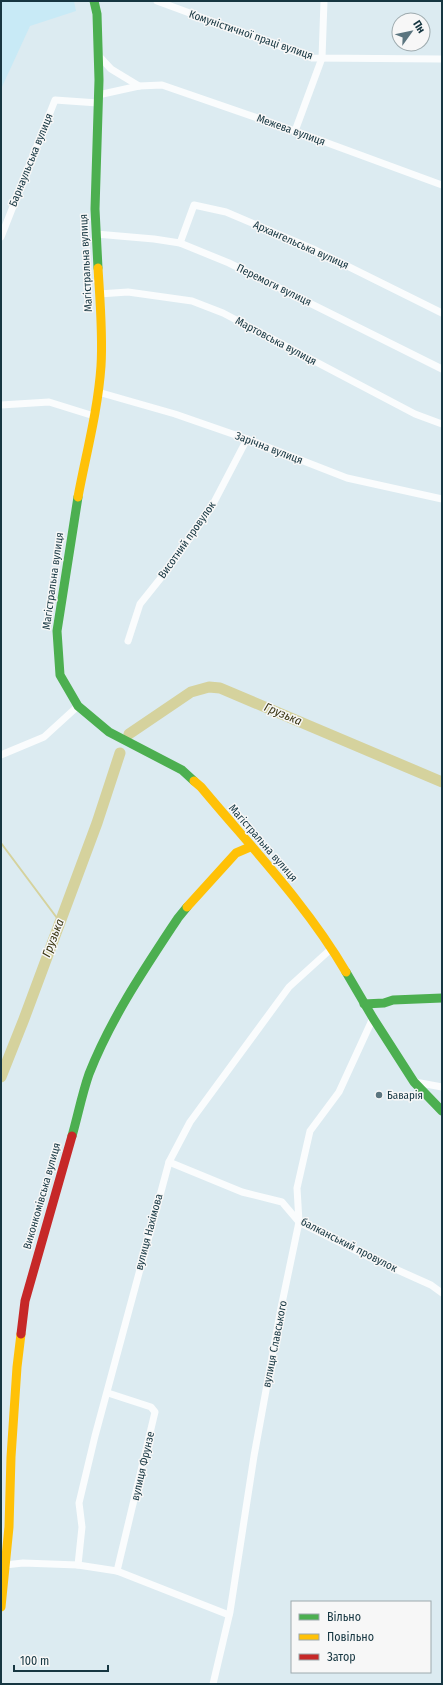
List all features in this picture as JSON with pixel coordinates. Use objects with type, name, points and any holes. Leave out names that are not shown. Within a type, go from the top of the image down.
[{"type":"main road","name":"Магістральна вулиця","points":[[94,1],[97,14],[98,55],[95,210],[101,366],[94,416],[76,507],[57,631],[60,675],[72,699],[78,706],[109,732],[182,770],[200,787],[309,915],[332,948],[364,1004],[414,1082],[442,1110]]},
{"type":"main road","name":"Виконкомівська вулиця","points":[[1,1607],[9,1527],[11,1457],[17,1367],[25,1301],[89,1075],[110,1028],[130,991],[178,918],[236,853],[250,847]]},
{"type":"main road","points":[[364,1004],[384,1003],[393,1000],[442,998]]},
{"type":"main road","points":[[373,1018],[384,1003]]},
{"type":"street","name":"Комуністичної праці вулиця","points":[[157,1],[312,58],[442,59]]},
{"type":"street","points":[[295,131],[322,58],[324,1]]},
{"type":"street","points":[[98,55],[111,69],[139,86]]},
{"type":"street","name":"Межева вулиця","points":[[98,99],[139,86],[162,85],[295,131],[442,185]]},
{"type":"street","name":"Барнаульська вулиця","points":[[1,237],[55,100],[98,99]]},
{"type":"street","name":"Архангельська вулиця","points":[[180,243],[194,205],[226,212],[313,249],[442,313]]},
{"type":"street","name":"Перемоги вулиця","points":[[96,234],[154,239],[180,243],[229,263],[442,369]]},
{"type":"street","name":"Мартовська вулиця","points":[[99,294],[128,292],[192,302],[223,313],[415,414],[442,424]]},
{"type":"street","name":"Зарічна вулиця","points":[[98,392],[175,414],[247,439],[347,478],[442,498]]},
{"type":"street","points":[[1,405],[50,402],[94,416]]},
{"type":"street","name":"Висотний провулок","points":[[128,641],[140,604],[168,569],[210,508],[247,439]]},
{"type":"street","points":[[1,755],[44,737],[78,706]]},
{"type":"street","name":"вулиця Нахімова","points":[[78,1565],[82,1527],[79,1504],[95,1436],[108,1392],[153,1216],[169,1162],[190,1122],[290,987],[332,948]]},
{"type":"street","name":"вулиця Славського","points":[[213,1684],[229,1615],[254,1456],[281,1308],[299,1222],[297,1188],[310,1131],[339,1092],[373,1018]]},
{"type":"street","points":[[414,1082],[442,1087]]},
{"type":"street","name":"балканський провулок","points":[[169,1162],[242,1192],[282,1202],[299,1222],[373,1260],[430,1285],[442,1293]]},
{"type":"street","name":"вулиця Фрунзе","points":[[108,1392],[151,1407],[155,1412],[129,1526],[117,1571]]},
{"type":"street","points":[[5,1565],[23,1563],[78,1565],[117,1571],[229,1615]]},
{"type":"shaded area","points":[[1,1],[74,1],[76,11],[30,26],[1,89]]},
{"type":"waterway","name":"Грузька","points":[[129,734],[191,692],[209,687],[220,688],[442,782]]},
{"type":"waterway","name":"Грузька","points":[[1,1077],[97,823],[120,753]]},
{"type":"waterway","points":[[1,843],[60,922]]},
{"type":"traffic: fast","points":[[94,1],[97,14],[99,80],[95,209],[98,268]]},
{"type":"traffic: fast","points":[[78,497],[57,631],[60,675],[78,706],[109,732],[182,770],[194,781]]},
{"type":"traffic: fast","points":[[72,1136],[89,1074],[118,1013],[178,918],[187,907]]},
{"type":"traffic: fast","points":[[346,972],[373,1018],[414,1082],[442,1111]]},
{"type":"traffic: fast","points":[[364,1004],[384,1003],[393,1000],[442,998]]},
{"type":"traffic: slow","points":[[78,497],[95,415],[101,366],[102,354],[98,268]]},
{"type":"traffic: slow","points":[[194,781],[201,787],[278,877],[314,923],[346,972]]},
{"type":"traffic: slow","points":[[187,907],[236,853],[250,847]]},
{"type":"traffic: slow","points":[[1,1607],[9,1527],[11,1457],[17,1367],[21,1334]]},
{"type":"traffic: jam","points":[[21,1334],[25,1301],[72,1136]]},
{"type":"place","name":"Баварія","points":[[379,1095]]}]
